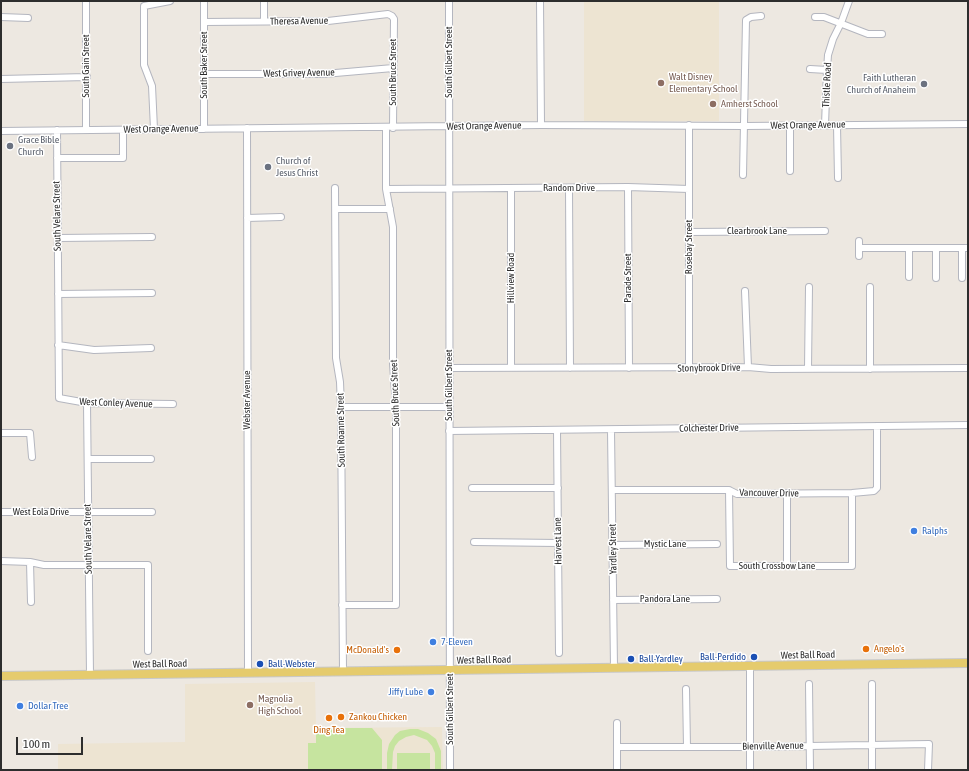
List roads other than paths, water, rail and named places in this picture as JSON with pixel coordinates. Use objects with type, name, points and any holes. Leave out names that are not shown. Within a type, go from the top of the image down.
[{"type":"main road","name":"West Ball Road","points":[[1,676],[968,663]]},
{"type":"street","name":"South Gain Street","points":[[86,1],[86,130]]},
{"type":"street","points":[[154,129],[152,86],[144,65],[144,6],[170,1]]},
{"type":"street","name":"South Baker Street","points":[[204,1],[204,129]]},
{"type":"street","points":[[264,1],[264,22]]},
{"type":"street","name":"South Gilbert Street","points":[[449,1],[450,770]]},
{"type":"street","points":[[540,1],[541,125]]},
{"type":"street","name":"Thistle Road","points":[[825,125],[826,70],[828,55],[849,1]]},
{"type":"street","name":"Theresa Avenue","points":[[204,22],[328,21],[385,14],[392,16]]},
{"type":"street","name":"South Bruce Street","points":[[342,605],[396,605],[396,407],[393,364],[393,227],[386,189],[393,68],[394,19],[392,16]]},
{"type":"street","points":[[743,175],[746,20],[751,17],[761,16]]},
{"type":"street","points":[[815,17],[824,16],[868,34],[882,34]]},
{"type":"street","points":[[1,17],[28,18]]},
{"type":"street","name":"West Grivey Avenue","points":[[205,74],[324,74],[393,68]]},
{"type":"street","points":[[810,70],[826,70]]},
{"type":"street","points":[[1,78],[87,77]]},
{"type":"street","name":"West Orange Avenue","points":[[1,131],[390,128],[541,125],[790,126],[968,124]]},
{"type":"street","name":"Rosebay Street","points":[[689,125],[689,368]]},
{"type":"street","points":[[837,125],[838,178]]},
{"type":"street","points":[[790,126],[790,171]]},
{"type":"street","name":"Webster Avenue","points":[[247,128],[248,672]]},
{"type":"street","name":"South Velare Street","points":[[56,130],[59,398]]},
{"type":"street","points":[[57,158],[124,158],[123,130]]},
{"type":"street","name":"Random Drive","points":[[386,189],[628,187],[689,189]]},
{"type":"street","name":"Parade Street","points":[[628,187],[629,368]]},
{"type":"street","name":"South Roanne Street","points":[[335,188],[336,358],[340,382],[341,407],[343,671]]},
{"type":"street","name":"Hillview Road","points":[[511,188],[511,368]]},
{"type":"street","points":[[569,188],[570,368]]},
{"type":"street","points":[[336,209],[390,209]]},
{"type":"street","points":[[247,218],[281,217]]},
{"type":"street","name":"Clearbrook Lane","points":[[688,232],[825,230]]},
{"type":"street","points":[[58,238],[152,238]]},
{"type":"street","points":[[859,241],[859,256]]},
{"type":"street","points":[[859,248],[965,248],[962,278]]},
{"type":"street","points":[[909,248],[909,277]]},
{"type":"street","points":[[936,248],[936,278]]},
{"type":"street","points":[[808,369],[809,287]]},
{"type":"street","points":[[870,287],[870,369]]},
{"type":"street","points":[[745,291],[748,367]]},
{"type":"street","points":[[58,294],[152,293]]},
{"type":"street","points":[[58,345],[94,350],[151,348]]},
{"type":"street","name":"Stonybrook Drive","points":[[449,368],[968,368]]},
{"type":"street","name":"West Conley Avenue","points":[[59,398],[87,403],[173,404]]},
{"type":"street","name":"South Velare Street","points":[[87,403],[90,675]]},
{"type":"street","points":[[341,407],[449,407]]},
{"type":"street","name":"Colchester Drive","points":[[450,431],[968,425]]},
{"type":"street","name":"Vancouver Drive","points":[[612,490],[729,490],[738,494],[852,493],[874,491],[877,488],[877,426]]},
{"type":"street","name":"Harvest Lane","points":[[558,430],[559,653]]},
{"type":"street","name":"Yardley Street","points":[[611,430],[614,668]]},
{"type":"street","points":[[1,433],[30,433],[32,457]]},
{"type":"street","points":[[88,459],[151,459]]},
{"type":"street","points":[[472,488],[558,488]]},
{"type":"street","name":"South Crossbow Lane","points":[[729,490],[730,566],[852,566],[852,493]]},
{"type":"street","points":[[787,493],[787,566]]},
{"type":"street","name":"West Eola Drive","points":[[2,512],[152,512]]},
{"type":"street","points":[[474,542],[558,543]]},
{"type":"street","name":"Mystic Lane","points":[[612,545],[717,544]]},
{"type":"street","points":[[1,561],[30,562],[44,565],[148,565],[148,650]]},
{"type":"street","points":[[30,562],[31,602]]},
{"type":"street","name":"Pandora Lane","points":[[613,600],[717,599]]},
{"type":"street","points":[[750,666],[750,770]]},
{"type":"street","points":[[809,684],[810,770]]},
{"type":"street","points":[[872,684],[872,770]]},
{"type":"street","points":[[686,689],[687,747]]},
{"type":"street","points":[[617,722],[617,770]]},
{"type":"street","name":"Bienville Avenue","points":[[617,747],[750,747],[929,744],[928,770]]},
{"type":"place","name":"Walt Disney Elementary School","points":[[661,83]]},
{"type":"place","name":"Faith Lutheran Church of Anaheim","points":[[924,84]]},
{"type":"place","name":"Amherst School","points":[[713,104]]},
{"type":"place","name":"Grace Bible Church","points":[[10,146]]},
{"type":"place","name":"Church of Jesus Christ","points":[[268,167]]},
{"type":"place","name":"Ralphs","points":[[914,531]]},
{"type":"place","name":"7-Eleven","points":[[433,642]]},
{"type":"place","name":"Angelo's","points":[[866,649]]},
{"type":"place","name":"McDonald's","points":[[397,650]]},
{"type":"place","name":"Ball-Perdido","points":[[754,657]]},
{"type":"place","name":"Ball-Yardley","points":[[631,659]]},
{"type":"place","name":"Ball-Webster","points":[[260,664]]},
{"type":"place","name":"Jiffy Lube","points":[[431,692]]},
{"type":"place","name":"Magnolia High School","points":[[250,705]]},
{"type":"place","name":"Dollar Tree","points":[[20,706]]},
{"type":"place","name":"Zankou Chicken","points":[[341,717]]},
{"type":"place","name":"Ding Tea","points":[[329,718]]}]
